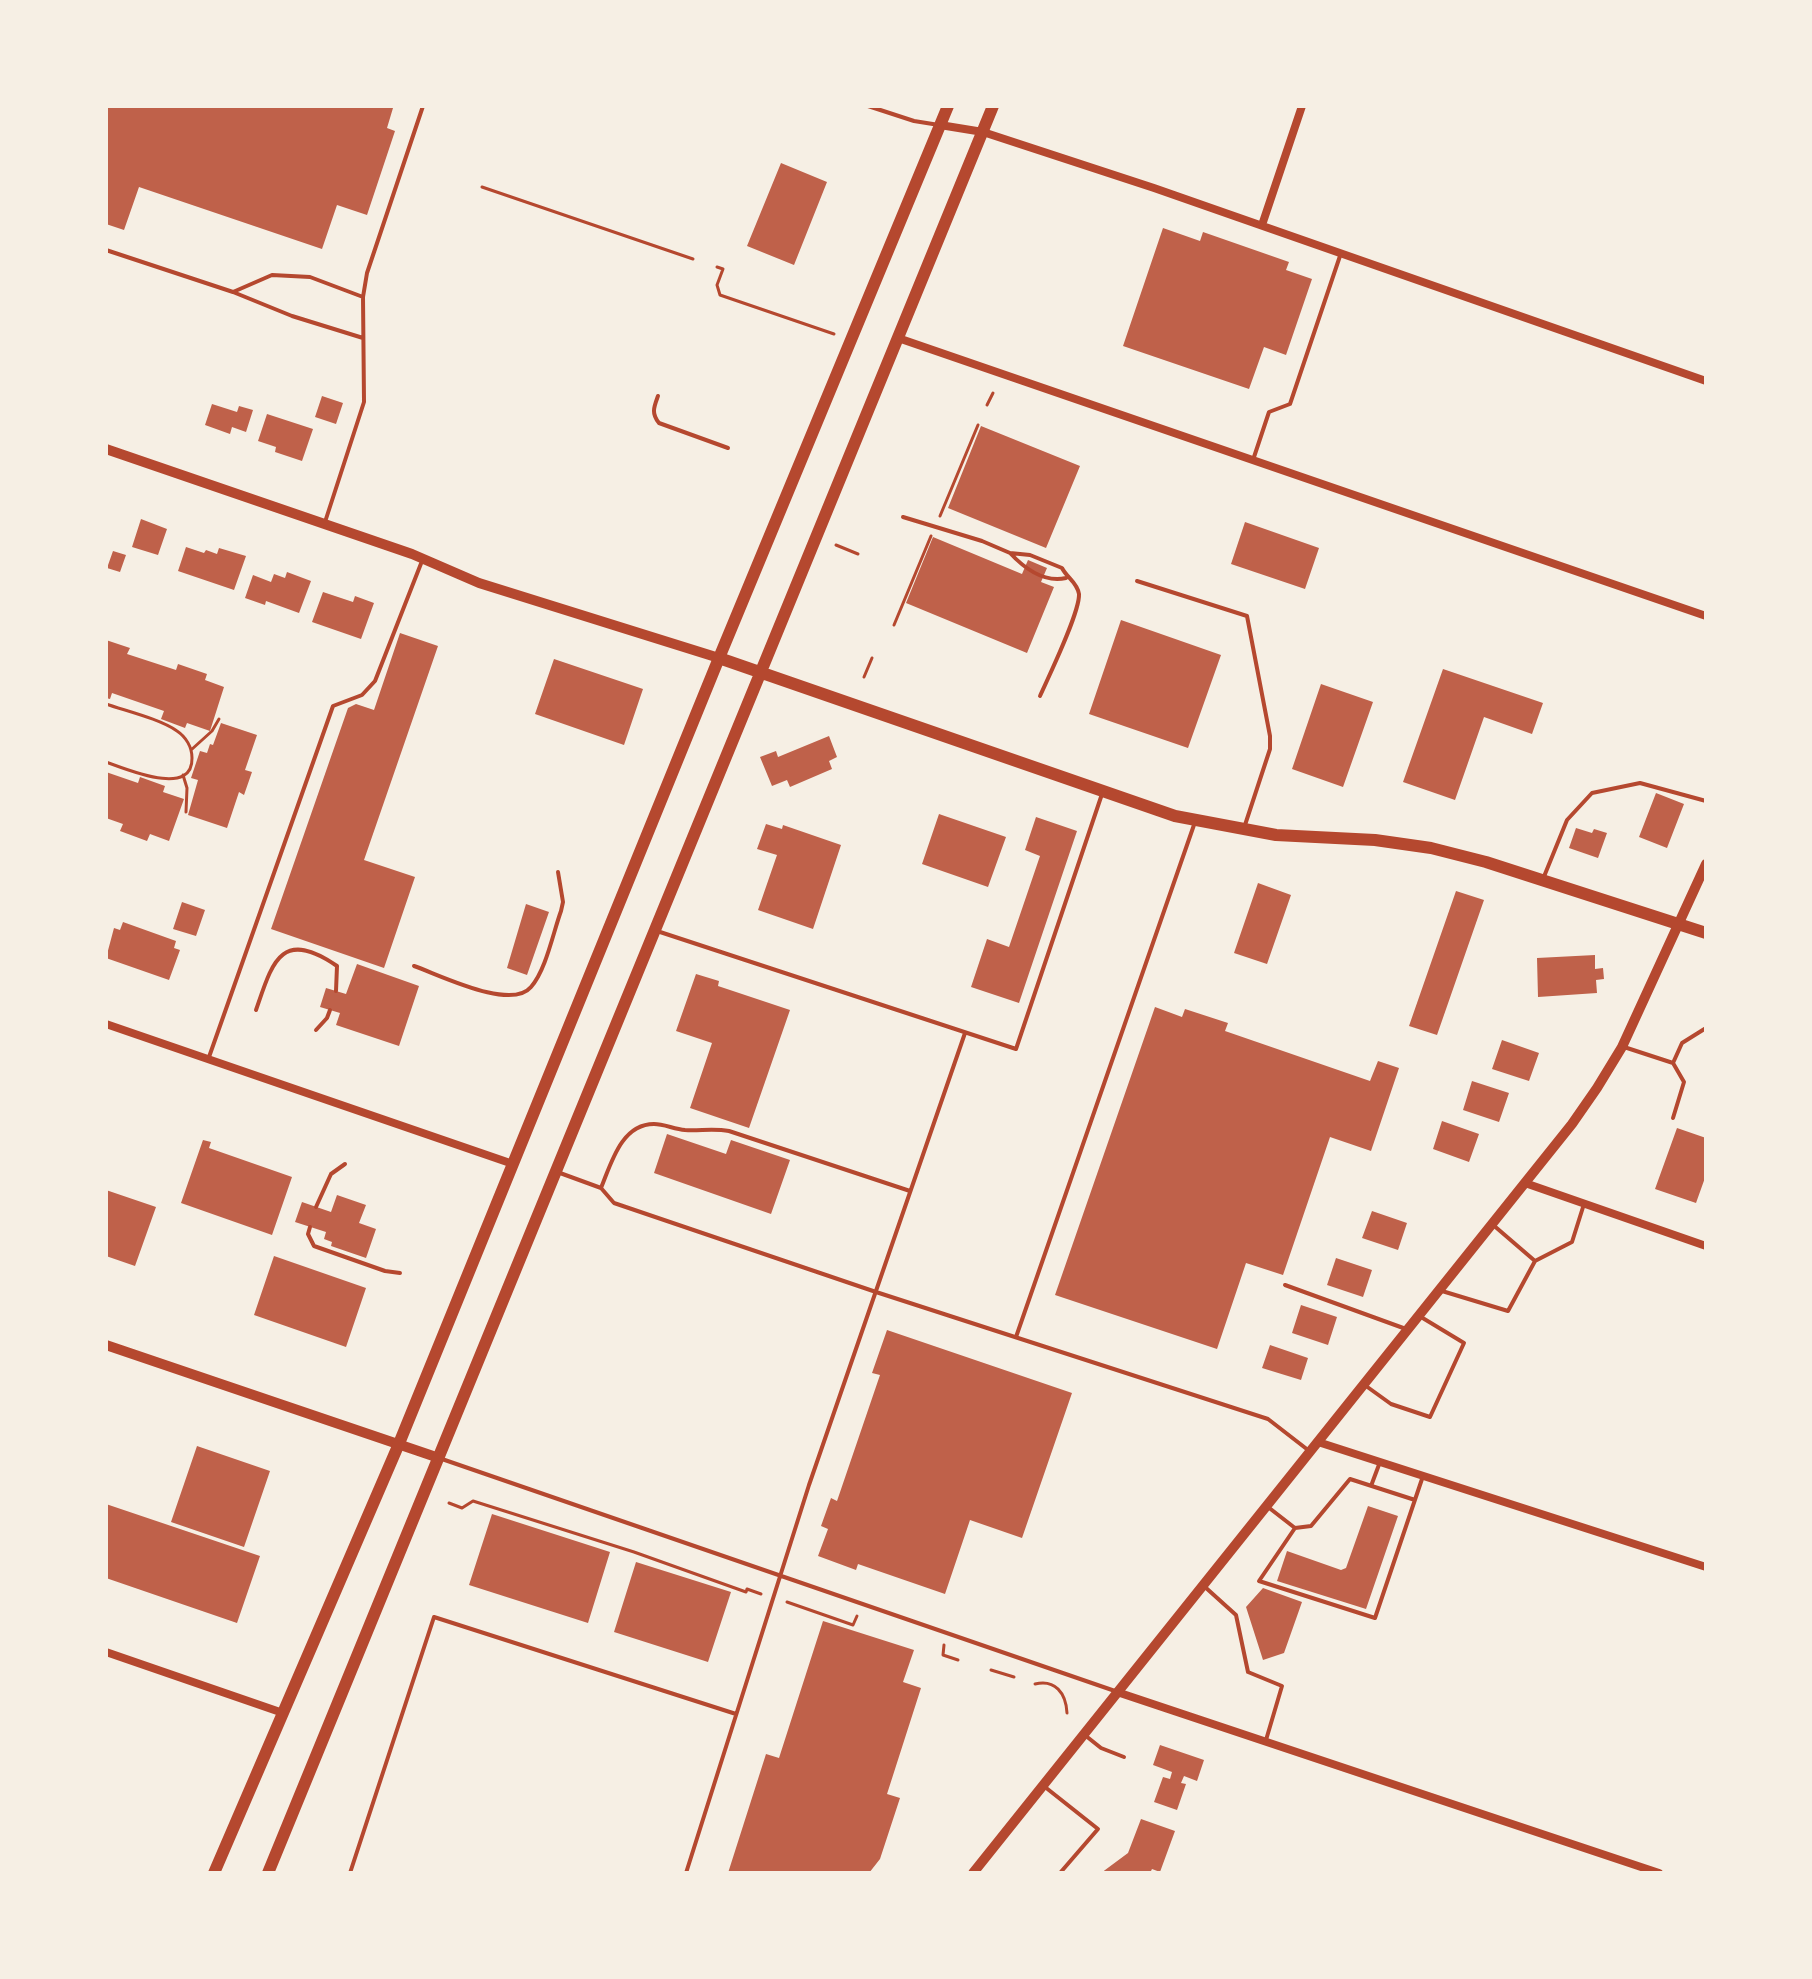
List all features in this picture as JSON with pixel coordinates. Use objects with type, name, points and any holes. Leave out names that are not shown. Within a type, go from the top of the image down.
[{"type":"main road","points":[[214,1873],[398,1446],[948,106]]},
{"type":"main road","points":[[268,1873],[993,106]]},
{"type":"main road","points":[[719,658],[1102,792],[1196,821],[1276,835],[1375,840],[1431,848],[1706,933]]},
{"type":"street","points":[[1262,225],[1302,106]]},
{"type":"street","points":[[940,125],[983,132],[1262,225],[1706,381]]},
{"type":"street","points":[[898,338],[1706,616]]},
{"type":"street","points":[[106,449],[423,559],[479,583],[719,658]]},
{"type":"street","points":[[973,1873],[1440,1290],[1597,1088],[1622,1047],[1706,864]]},
{"type":"street","points":[[106,1024],[513,1164]]},
{"type":"street","points":[[1525,1183],[1706,1246]]},
{"type":"street","points":[[106,1345],[439,1458]]},
{"type":"street","points":[[1318,1442],[1706,1567]]},
{"type":"street","points":[[106,1652],[283,1713]]},
{"type":"street","points":[[1117,1692],[1659,1873]]},
{"type":"lane","points":[[324,525],[364,402],[363,297],[367,273],[423,106]]},
{"type":"lane","points":[[868,106],[914,121],[940,125]]},
{"type":"lane","points":[[106,250],[363,338]]},
{"type":"lane","points":[[1253,460],[1269,412],[1290,404],[1341,253]]},
{"type":"lane","points":[[233,292],[272,275],[310,277],[363,297]]},
{"type":"lane","points":[[658,396],[653,409],[659,423],[728,448]]},
{"type":"lane","points":[[903,517],[982,541],[1010,553],[1030,555],[1062,568],[1066,578]]},
{"type":"lane","points":[[1010,553],[1024,569],[1049,579],[1066,578],[1074,582],[1079,590],[1079,599],[1040,696]]},
{"type":"lane","points":[[208,1059],[333,706],[362,695],[375,681],[423,559]]},
{"type":"lane","points":[[1137,581],[1247,616],[1270,749],[1243,830]]},
{"type":"lane","points":[[1542,880],[1567,820],[1592,793],[1640,783],[1706,801]]},
{"type":"lane","points":[[655,930],[1016,1049],[1102,792]]},
{"type":"lane","points":[[1016,1337],[1196,821]]},
{"type":"lane","points":[[414,966],[495,995],[515,997],[524,994],[538,976],[561,911],[563,902],[558,872]]},
{"type":"lane","points":[[256,1010],[272,964],[280,955],[291,951],[305,952],[337,966],[336,991]]},
{"type":"lane","points":[[316,1030],[330,1010]]},
{"type":"lane","points":[[1673,1063],[1682,1043],[1706,1028]]},
{"type":"lane","points":[[686,1873],[780,1576],[965,1033]]},
{"type":"lane","points":[[1622,1047],[1673,1063],[1684,1082],[1673,1118]]},
{"type":"lane","points":[[601,1188],[626,1137],[646,1124],[658,1124],[686,1130],[713,1127],[729,1131],[910,1191]]},
{"type":"lane","points":[[316,1207],[331,1174],[345,1164]]},
{"type":"lane","points":[[556,1172],[601,1188],[614,1203],[1268,1419],[1310,1451]]},
{"type":"lane","points":[[1440,1290],[1508,1311],[1535,1261],[1572,1242],[1584,1203]]},
{"type":"lane","points":[[1492,1224],[1535,1261]]},
{"type":"lane","points":[[310,1227],[308,1234],[314,1246],[385,1271],[400,1273]]},
{"type":"lane","points":[[1285,1285],[1408,1330]]},
{"type":"lane","points":[[1364,1385],[1391,1404],[1430,1417],[1464,1343],[1419,1316]]},
{"type":"lane","points":[[439,1458],[1117,1692]]},
{"type":"lane","points":[[1371,1486],[1380,1462]]},
{"type":"lane","points":[[1295,1528],[1259,1581],[1375,1618],[1423,1476]]},
{"type":"lane","points":[[1266,1506],[1295,1528],[1311,1526],[1350,1479],[1415,1500]]},
{"type":"lane","points":[[1203,1585],[1236,1615],[1248,1672],[1282,1686],[1266,1740]]},
{"type":"lane","points":[[350,1873],[434,1617],[736,1714]]},
{"type":"lane","points":[[1084,1734],[1101,1748],[1124,1757]]},
{"type":"lane","points":[[1043,1786],[1098,1829],[1060,1873]]},
{"type":"path","points":[[482,187],[693,259]]},
{"type":"path","points":[[717,267],[723,269],[717,285],[720,295],[834,334]]},
{"type":"path","points":[[987,405],[993,393]]},
{"type":"path","points":[[939,519],[978,425]]},
{"type":"path","points":[[894,625],[932,535]]},
{"type":"path","points":[[836,545],[858,554]]},
{"type":"path","points":[[864,677],[872,658]]},
{"type":"path","points":[[106,704],[176,730],[191,750],[192,763],[177,779],[159,779],[106,762]]},
{"type":"path","points":[[191,750],[212,731],[219,719]]},
{"type":"path","points":[[183,775],[187,788],[186,812]]},
{"type":"path","points":[[449,1503],[462,1508],[473,1501],[634,1552],[746,1592],[747,1589],[767,1596]]},
{"type":"path","points":[[787,1602],[853,1625],[856,1616]]},
{"type":"path","points":[[931,1641],[946,1646],[943,1655],[958,1660]]},
{"type":"path","points":[[991,1670],[1014,1677]]},
{"type":"path","points":[[1035,1684],[1042,1682],[1060,1688],[1067,1713]]},
{"type":"building","points":[[106,106],[388,106],[393,108],[387,128],[395,131],[367,215],[337,205],[322,249],[139,187],[124,230],[106,224]]},
{"type":"building","points":[[781,163],[827,182],[794,265],[747,246]]},
{"type":"building","points":[[1163,228],[1200,241],[1203,232],[1289,262],[1286,270],[1312,279],[1286,355],[1264,347],[1249,389],[1123,346]]},
{"type":"building","points":[[322,396],[343,403],[336,424],[315,417]]},
{"type":"building","points":[[212,404],[237,412],[239,406],[253,410],[246,432],[232,427],[230,434],[205,425]]},
{"type":"building","points":[[267,414],[313,429],[302,461],[275,452],[276,447],[258,441]]},
{"type":"building","points":[[981,426],[1080,466],[1046,548],[948,508]]},
{"type":"building","points":[[141,519],[167,529],[158,555],[132,547]]},
{"type":"building","points":[[1245,522],[1319,548],[1305,589],[1231,564]]},
{"type":"building","points":[[933,537],[1022,574],[1028,560],[1047,568],[1041,582],[1054,587],[1027,653],[906,603]]},
{"type":"building","points":[[186,547],[217,554],[219,548],[246,556],[234,590],[178,571]]},
{"type":"building","points":[[113,551],[126,555],[120,572],[107,568]]},
{"type":"building","points":[[287,572],[311,581],[299,613],[266,601],[265,605],[245,598],[253,575],[271,582],[274,574],[285,578]]},
{"type":"building","points":[[323,592],[353,602],[355,596],[374,603],[361,639],[312,622]]},
{"type":"building","points":[[1121,620],[1221,655],[1188,748],[1089,714]]},
{"type":"building","points":[[400,633],[438,646],[364,860],[415,877],[384,968],[271,929],[348,708],[356,704],[374,710]]},
{"type":"building","points":[[106,640],[130,648],[127,654],[176,670],[178,664],[207,674],[205,680],[224,687],[210,731],[187,723],[185,728],[161,719],[164,711],[112,693],[110,699],[106,698]]},
{"type":"building","points":[[554,659],[643,689],[624,745],[535,714]]},
{"type":"building","points":[[1443,669],[1543,703],[1532,734],[1484,717],[1455,800],[1403,782]]},
{"type":"building","points":[[1321,684],[1373,702],[1343,787],[1292,769]]},
{"type":"building","points":[[221,723],[257,735],[245,770],[252,772],[244,795],[239,792],[227,828],[188,815],[198,780],[191,778],[200,751],[207,753],[210,744],[213,745]]},
{"type":"building","points":[[829,736],[837,757],[829,761],[832,769],[790,787],[787,780],[772,786],[760,757],[776,751],[778,757]]},
{"type":"building","points":[[106,772],[138,783],[140,777],[165,786],[163,792],[184,799],[169,841],[150,834],[147,841],[120,831],[123,824],[106,818]]},
{"type":"building","points":[[1656,793],[1684,804],[1667,848],[1639,837]]},
{"type":"building","points":[[939,814],[1006,837],[988,887],[922,864]]},
{"type":"building","points":[[1036,817],[1077,831],[1019,1003],[971,987],[987,939],[1009,947],[1040,856],[1025,850]]},
{"type":"building","points":[[766,824],[782,829],[783,825],[841,845],[813,929],[758,910],[777,855],[757,849]]},
{"type":"building","points":[[1576,828],[1607,833],[1598,858],[1569,848]]},
{"type":"building","points":[[1258,883],[1291,895],[1267,964],[1234,953]]},
{"type":"building","points":[[1456,891],[1484,900],[1437,1035],[1409,1026]]},
{"type":"building","points":[[182,902],[205,910],[196,936],[173,929]]},
{"type":"building","points":[[526,904],[549,912],[527,975],[507,968]]},
{"type":"building","points":[[123,922],[176,941],[174,948],[180,950],[169,980],[106,958],[114,928],[120,930]]},
{"type":"building","points":[[1595,955],[1595,969],[1603,968],[1604,979],[1596,980],[1597,993],[1538,997],[1537,958]]},
{"type":"building","points":[[357,964],[419,986],[399,1046],[336,1025],[340,1013],[320,1007],[326,988],[346,994]]},
{"type":"building","points":[[696,974],[719,981],[718,986],[790,1010],[749,1128],[690,1108],[712,1043],[676,1031]]},
{"type":"building","points":[[1155,1007],[1182,1017],[1185,1009],[1228,1023],[1225,1031],[1370,1081],[1378,1061],[1399,1068],[1371,1151],[1330,1137],[1283,1275],[1246,1263],[1217,1349],[1055,1295]]},
{"type":"building","points":[[1502,1040],[1539,1053],[1529,1081],[1492,1069]]},
{"type":"building","points":[[1472,1081],[1509,1093],[1499,1122],[1463,1110]]},
{"type":"building","points":[[1442,1121],[1479,1134],[1469,1162],[1433,1149]]},
{"type":"building","points":[[1677,1128],[1706,1138],[1706,1175],[1696,1203],[1655,1189]]},
{"type":"building","points":[[667,1134],[726,1154],[731,1140],[790,1160],[771,1214],[654,1173]]},
{"type":"building","points":[[203,1140],[211,1142],[209,1148],[292,1177],[272,1235],[181,1203]]},
{"type":"building","points":[[106,1190],[156,1207],[135,1266],[106,1256]]},
{"type":"building","points":[[337,1195],[366,1205],[359,1223],[376,1229],[366,1258],[331,1246],[332,1242],[324,1239],[326,1232],[295,1222],[302,1202],[331,1212]]},
{"type":"building","points":[[1372,1211],[1407,1223],[1398,1250],[1362,1238]]},
{"type":"building","points":[[274,1256],[366,1288],[346,1347],[254,1315]]},
{"type":"building","points":[[1336,1258],[1372,1270],[1363,1297],[1327,1285]]},
{"type":"building","points":[[1301,1305],[1337,1317],[1328,1345],[1292,1333]]},
{"type":"building","points":[[887,1330],[1072,1393],[1022,1538],[970,1520],[945,1594],[858,1564],[856,1570],[818,1556],[828,1529],[821,1526],[831,1498],[837,1501],[880,1375],[872,1373]]},
{"type":"building","points":[[1270,1345],[1308,1358],[1301,1380],[1262,1368]]},
{"type":"building","points":[[197,1446],[270,1471],[244,1547],[171,1522]]},
{"type":"building","points":[[106,1504],[260,1556],[237,1623],[106,1578]]},
{"type":"building","points":[[1368,1506],[1398,1516],[1366,1609],[1277,1581],[1287,1551],[1341,1570],[1346,1568]]},
{"type":"building","points":[[492,1514],[610,1552],[588,1623],[469,1585]]},
{"type":"building","points":[[636,1562],[731,1592],[708,1662],[614,1632]]},
{"type":"building","points":[[1263,1588],[1302,1602],[1284,1653],[1263,1660],[1246,1607]]},
{"type":"building","points":[[823,1621],[914,1650],[903,1682],[921,1688],[887,1794],[900,1798],[880,1859],[869,1873],[728,1873],[766,1754],[779,1758]]},
{"type":"building","points":[[1160,1745],[1204,1760],[1197,1781],[1184,1776],[1181,1783],[1186,1784],[1177,1810],[1154,1802],[1163,1777],[1170,1779],[1172,1772],[1153,1765]]},
{"type":"building","points":[[1141,1819],[1175,1831],[1160,1872],[1152,1869],[1150,1873],[1101,1873],[1128,1853]]}]
